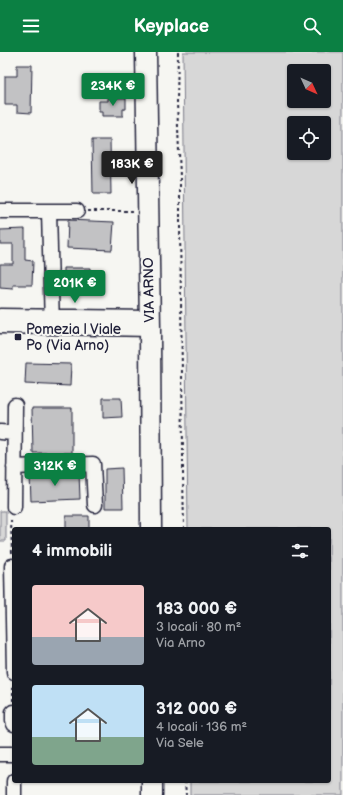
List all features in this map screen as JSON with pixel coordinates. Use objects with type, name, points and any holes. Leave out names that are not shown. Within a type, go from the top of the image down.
[{"type":"street","name":"VIA ARNO","points":[[146,52],[151,527]]},
{"type":"street","points":[[0,211],[77,211]]},
{"type":"street","points":[[49,211],[52,322]]},
{"type":"street","points":[[0,316],[52,322],[150,324]]},
{"type":"street","points":[[0,326],[52,322]]},
{"type":"street","points":[[14,405],[14,507]]},
{"type":"street","points":[[0,432],[14,432]]},
{"type":"street","points":[[14,467],[93,464],[95,505]]},
{"type":"street","points":[[12,566],[6,592],[12,652]]},
{"type":"street","points":[[0,754],[12,754]]},
{"type":"street","points":[[14,783],[14,795]]},
{"type":"street","points":[[152,783],[152,795]]},
{"type":"path","points":[[178,52],[177,102],[180,177],[182,474],[184,527]]},
{"type":"path","points":[[77,211],[132,211]]},
{"type":"path","points":[[12,566],[11,513],[14,507]]},
{"type":"path","points":[[186,783],[186,795]]},
{"type":"shaded area","points":[[183,52],[343,52],[343,795],[190,795],[190,783],[331,783],[331,527],[188,527]]},
{"type":"shaded area","points":[[0,511],[6,511],[6,541],[0,541]]},
{"type":"building","points":[[17,65],[32,65],[31,113],[17,112],[17,105],[5,105],[5,76],[17,76]]},
{"type":"building","points":[[108,98],[126,98],[126,109],[123,109],[123,116],[102,116],[102,112],[99,112],[99,101],[108,101]]},
{"type":"building","points":[[92,140],[110,140],[111,194],[93,194]]},
{"type":"building","points":[[68,220],[114,222],[112,250],[67,248]]},
{"type":"building","points":[[25,229],[25,260],[33,261],[32,285],[13,285],[13,289],[0,288],[0,264],[13,264],[13,244],[0,244],[0,230]]},
{"type":"building","points":[[64,268],[90,268],[90,274],[95,274],[95,292],[64,292]]},
{"type":"building","points":[[26,363],[71,364],[70,386],[25,384]]},
{"type":"building","points":[[103,398],[121,398],[122,417],[103,418]]},
{"type":"building","points":[[32,408],[72,408],[72,453],[33,453]]},
{"type":"building","points":[[122,468],[123,508],[105,508],[105,469]]},
{"type":"building","points":[[79,473],[80,499],[31,501],[30,475]]},
{"type":"building","points":[[66,516],[89,516],[89,527],[66,527]]},
{"type":"place","name":"Pomezia | Viale Po (Via Arno)","points":[[18,337]]}]
